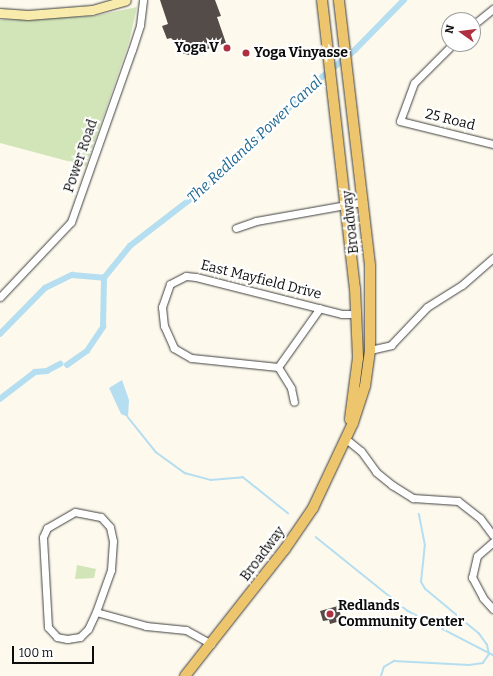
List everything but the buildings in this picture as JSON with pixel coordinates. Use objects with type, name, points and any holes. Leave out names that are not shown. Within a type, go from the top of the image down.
[{"type":"main road","name":"Broadway","points":[[322,0],[357,314],[357,377],[346,438]]},
{"type":"main road","name":"Broadway","points":[[185,676],[305,520],[322,491],[360,406],[370,350],[369,257],[339,0]]},
{"type":"main road","points":[[357,314],[364,308],[367,297],[369,257]]},
{"type":"street","points":[[0,13],[28,15],[92,10],[126,0]]},
{"type":"street","name":"Power Road","points":[[0,297],[70,222],[132,50],[140,25],[143,0]]},
{"type":"street","points":[[481,19],[493,9]]},
{"type":"street","name":"25 Road","points":[[445,52],[414,82],[400,121],[493,144]]},
{"type":"street","points":[[236,228],[256,221],[363,202]]},
{"type":"street","points":[[370,350],[391,345],[427,307],[462,285],[493,258]]},
{"type":"street","name":"East Mayfield Drive","points":[[278,367],[191,358],[181,354],[169,341],[164,326],[162,307],[166,293],[176,279],[196,276],[342,314],[357,314]]},
{"type":"street","points":[[294,402],[291,388],[278,367],[320,308]]},
{"type":"street","points":[[346,438],[361,451],[376,472],[392,485],[413,498],[458,501],[480,518],[493,535]]},
{"type":"street","points":[[75,512],[101,517],[110,527],[113,540],[111,570],[96,612],[88,629],[80,637],[67,640],[57,637],[48,627],[43,536],[47,528],[75,512]]},
{"type":"street","points":[[493,542],[477,556],[472,576],[483,598],[493,609]]},
{"type":"street","points":[[96,612],[146,626],[186,630],[210,644]]},
{"type":"green space","points":[[137,7],[129,42],[86,166],[0,143],[0,20],[94,16]]},
{"type":"green space","points":[[77,565],[96,569],[94,578],[75,579]]},
{"type":"water","points":[[122,380],[129,400],[128,417],[121,414],[109,388]]},
{"type":"waterway","name":"The Redlands Power Canal","points":[[67,365],[87,351],[103,327],[104,278],[130,246],[222,175],[310,87],[355,50],[404,0]]},
{"type":"waterway","name":"The Redlands Power Canal","points":[[0,334],[45,288],[72,275],[104,278]]},
{"type":"waterway","name":"The Redlands Power Canal","points":[[0,399],[35,372],[47,371],[60,364]]},
{"type":"waterway","points":[[128,417],[156,452],[185,473],[211,480],[243,477],[288,513]]},
{"type":"waterway","points":[[381,676],[384,667],[394,661],[469,665],[483,663],[489,654],[487,645],[479,634],[425,589],[421,582],[425,546],[419,515]]},
{"type":"waterway","points":[[316,537],[408,611],[493,655]]},
{"type":"place","name":"Yoga V","points":[[227,48]]},
{"type":"place","name":"Yoga Vinyasse","points":[[246,53]]},
{"type":"place","name":"Redlands Community Center","points":[[330,614]]}]
